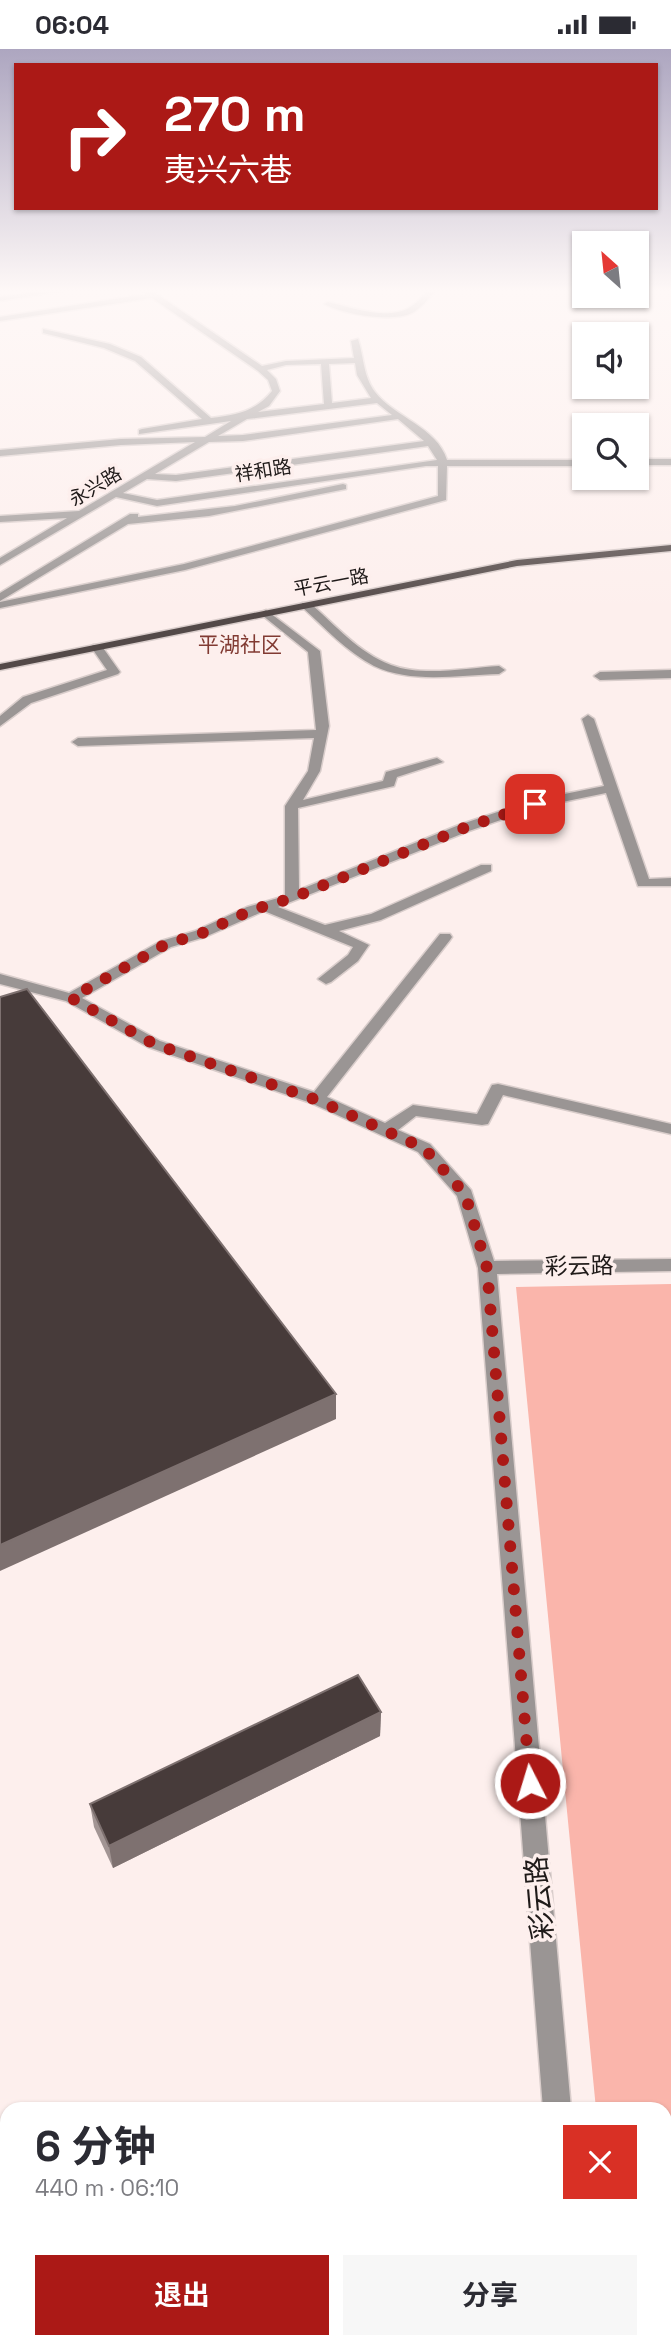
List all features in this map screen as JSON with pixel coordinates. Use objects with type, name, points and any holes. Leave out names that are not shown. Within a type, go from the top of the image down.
[{"type":"main road","name":"平云一路","points":[[0,659],[515,557],[671,543]]},
{"type":"main road","name":"平云一路","points":[[0,667],[517,563],[671,548]]},
{"type":"street","points":[[182,397],[209,421]]},
{"type":"street","name":"永兴路","points":[[0,562],[248,415],[266,404],[271,397]]},
{"type":"street","points":[[327,397],[328,406]]},
{"type":"street","points":[[0,605],[185,567],[443,498],[442,457],[420,431],[375,397]]},
{"type":"street","points":[[78,446],[86,441],[248,415],[378,400]]},
{"type":"street","points":[[0,453],[318,429],[401,416]]},
{"type":"street","points":[[146,476],[176,478],[430,443]]},
{"type":"street","points":[[649,462],[671,462]]},
{"type":"street","name":"祥和路","points":[[115,494],[157,503],[426,463],[572,463]]},
{"type":"street","points":[[125,521],[180,519],[241,510],[443,465]]},
{"type":"street","points":[[0,598],[157,503]]},
{"type":"street","points":[[0,519],[82,514]]},
{"type":"street","points":[[306,605],[371,659],[391,669],[422,672],[499,670]]},
{"type":"street","points":[[266,613],[314,651],[323,726],[314,771],[292,806],[292,898]]},
{"type":"street","points":[[0,722],[27,700],[114,672],[97,647]]},
{"type":"street","points":[[600,676],[671,674]]},
{"type":"street","points":[[588,719],[643,883],[671,882]]},
{"type":"street","points":[[78,742],[321,734]]},
{"type":"street","points":[[292,806],[389,783],[391,775],[436,762]]},
{"type":"street","points":[[71,998],[166,944],[200,934],[264,906],[292,898],[464,828],[535,804],[611,788]]},
{"type":"street","points":[[323,930],[376,917],[486,868]]},
{"type":"street","points":[[264,906],[362,946],[354,958],[326,979]]},
{"type":"street","points":[[317,1100],[445,937]]},
{"type":"street","name":"彩云路","points":[[0,979],[71,998],[154,1044],[317,1100],[424,1148],[465,1194],[487,1268],[556,2102]]},
{"type":"street","points":[[386,1131],[413,1110],[482,1120],[498,1089],[671,1129]]},
{"type":"street","name":"彩云路","points":[[487,1268],[671,1265]]},
{"type":"shaded area","points":[[671,1284],[671,2102],[595,2102],[516,1287]]},
{"type":"building","points":[[27,989],[336,1394],[0,1545],[0,997]]},
{"type":"building","points":[[358,1675],[381,1712],[109,1846],[90,1804]]},
{"type":"district","name":"平湖社区","points":[[240,645]]},
{"type":"route","points":[[530,1783],[487,1268],[465,1194],[424,1148],[317,1100],[154,1044],[71,998],[166,944],[200,934],[252,910],[292,898],[464,828],[535,804]]}]
